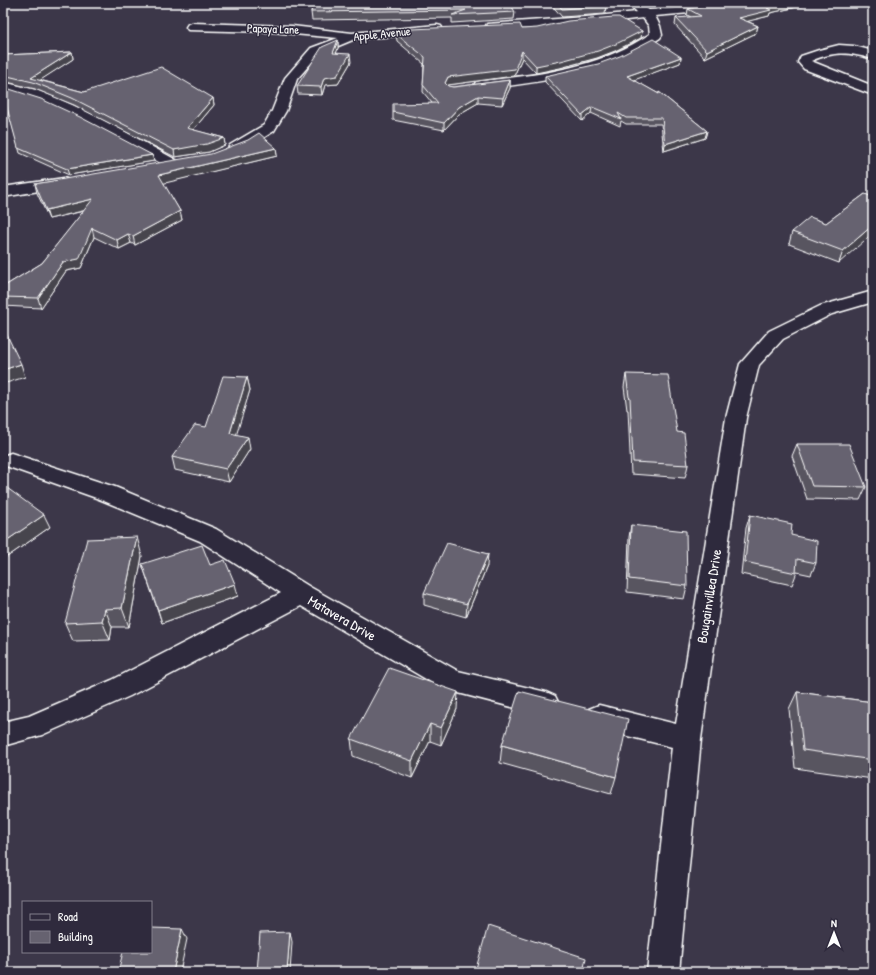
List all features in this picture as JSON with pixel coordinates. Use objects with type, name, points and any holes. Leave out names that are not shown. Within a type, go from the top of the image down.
[{"type":"street","points":[[468,87],[515,81],[598,65],[644,45],[656,35],[656,27],[646,14],[633,3]]},
{"type":"street","points":[[476,27],[586,21],[690,10],[720,3]]},
{"type":"street","name":"Papaya Lane","points":[[192,27],[252,27],[312,30],[353,36]]},
{"type":"street","name":"Apple Avenue","points":[[225,152],[244,144],[269,128],[279,111],[291,78],[315,52],[353,36],[453,29]]},
{"type":"street","points":[[873,55],[855,49],[838,48],[829,49],[805,59],[804,62],[808,66],[873,91]]},
{"type":"street","points":[[3,86],[32,93],[59,105],[116,133],[173,164]]},
{"type":"street","points":[[150,168],[188,161]]},
{"type":"street","points":[[3,192],[80,180]]},
{"type":"street","name":"Bougainvillea Drive","points":[[663,972],[687,739],[736,418],[750,364],[776,334],[826,310],[873,296]]},
{"type":"street","name":"Matavera Drive","points":[[11,460],[107,493],[208,535],[301,594],[452,680],[687,739]]},
{"type":"street","points":[[3,734],[32,727],[120,688],[301,594]]},
{"type":"building","points":[[313,3],[510,3],[515,12],[452,15],[466,10],[311,12]]},
{"type":"building","points":[[557,3],[603,3],[606,6],[562,9]]},
{"type":"building","points":[[714,3],[789,3],[767,8],[771,10],[739,18],[758,26],[707,51],[676,18],[701,16],[688,9]]},
{"type":"building","points":[[619,17],[642,31],[598,51],[561,61],[536,66],[522,51],[515,69],[448,77],[445,83],[448,86],[453,87],[510,80],[503,98],[478,96],[459,107],[444,123],[393,112],[393,104],[438,103],[423,85],[425,57],[396,34],[412,29],[520,24],[522,29],[537,28],[568,21]]},
{"type":"building","points":[[653,39],[681,57],[627,76],[659,94],[659,92],[707,131],[665,144],[662,118],[626,118],[618,113],[621,119],[592,107],[582,115],[545,76],[598,64],[620,56]]},
{"type":"building","points":[[338,40],[333,53],[350,54],[337,76],[324,78],[321,87],[297,86],[322,47]]},
{"type":"building","points":[[72,52],[31,78],[84,92],[161,67],[213,98],[187,128],[224,138],[207,144],[174,150],[72,98],[33,82],[3,75],[3,55]]},
{"type":"building","points":[[3,87],[41,99],[80,117],[152,155],[67,169],[18,148],[3,93]]},
{"type":"building","points":[[259,133],[276,148],[159,175],[180,211],[133,236],[128,234],[117,240],[92,228],[79,259],[63,262],[38,298],[3,297],[3,287],[42,263],[93,199],[46,210],[35,184],[211,154],[248,140]]},
{"type":"building","points":[[865,194],[873,197],[873,225],[843,251],[792,232],[810,217],[826,223]]},
{"type":"building","points":[[6,333],[21,364],[3,370],[3,334]]},
{"type":"building","points":[[626,374],[668,375],[677,432],[684,433],[688,465],[633,462],[630,398]]},
{"type":"building","points":[[223,376],[247,377],[230,433],[248,437],[226,469],[172,457],[195,425],[206,427]]},
{"type":"building","points":[[797,444],[849,444],[866,487],[812,486]]},
{"type":"building","points":[[3,485],[44,515],[3,543]]},
{"type":"building","points":[[750,515],[792,524],[791,535],[817,541],[816,563],[797,559],[796,573],[745,562]]},
{"type":"building","points":[[631,525],[686,531],[687,586],[629,579]]},
{"type":"building","points":[[137,537],[122,608],[105,609],[102,621],[65,623],[87,539]]},
{"type":"building","points":[[447,543],[488,554],[467,604],[424,593]]},
{"type":"building","points":[[202,545],[210,565],[225,560],[235,584],[158,610],[142,564]]},
{"type":"building","points":[[389,668],[458,692],[441,728],[430,724],[412,761],[351,739]]},
{"type":"building","points":[[519,691],[628,719],[616,777],[502,745]]},
{"type":"building","points":[[797,692],[873,702],[873,760],[803,750]]},
{"type":"building","points":[[488,926],[586,958],[583,972],[475,972]]},
{"type":"building","points":[[152,928],[182,929],[173,972],[118,972],[123,953],[152,953]]},
{"type":"building","points":[[290,932],[287,972],[257,972],[260,933]]}]
